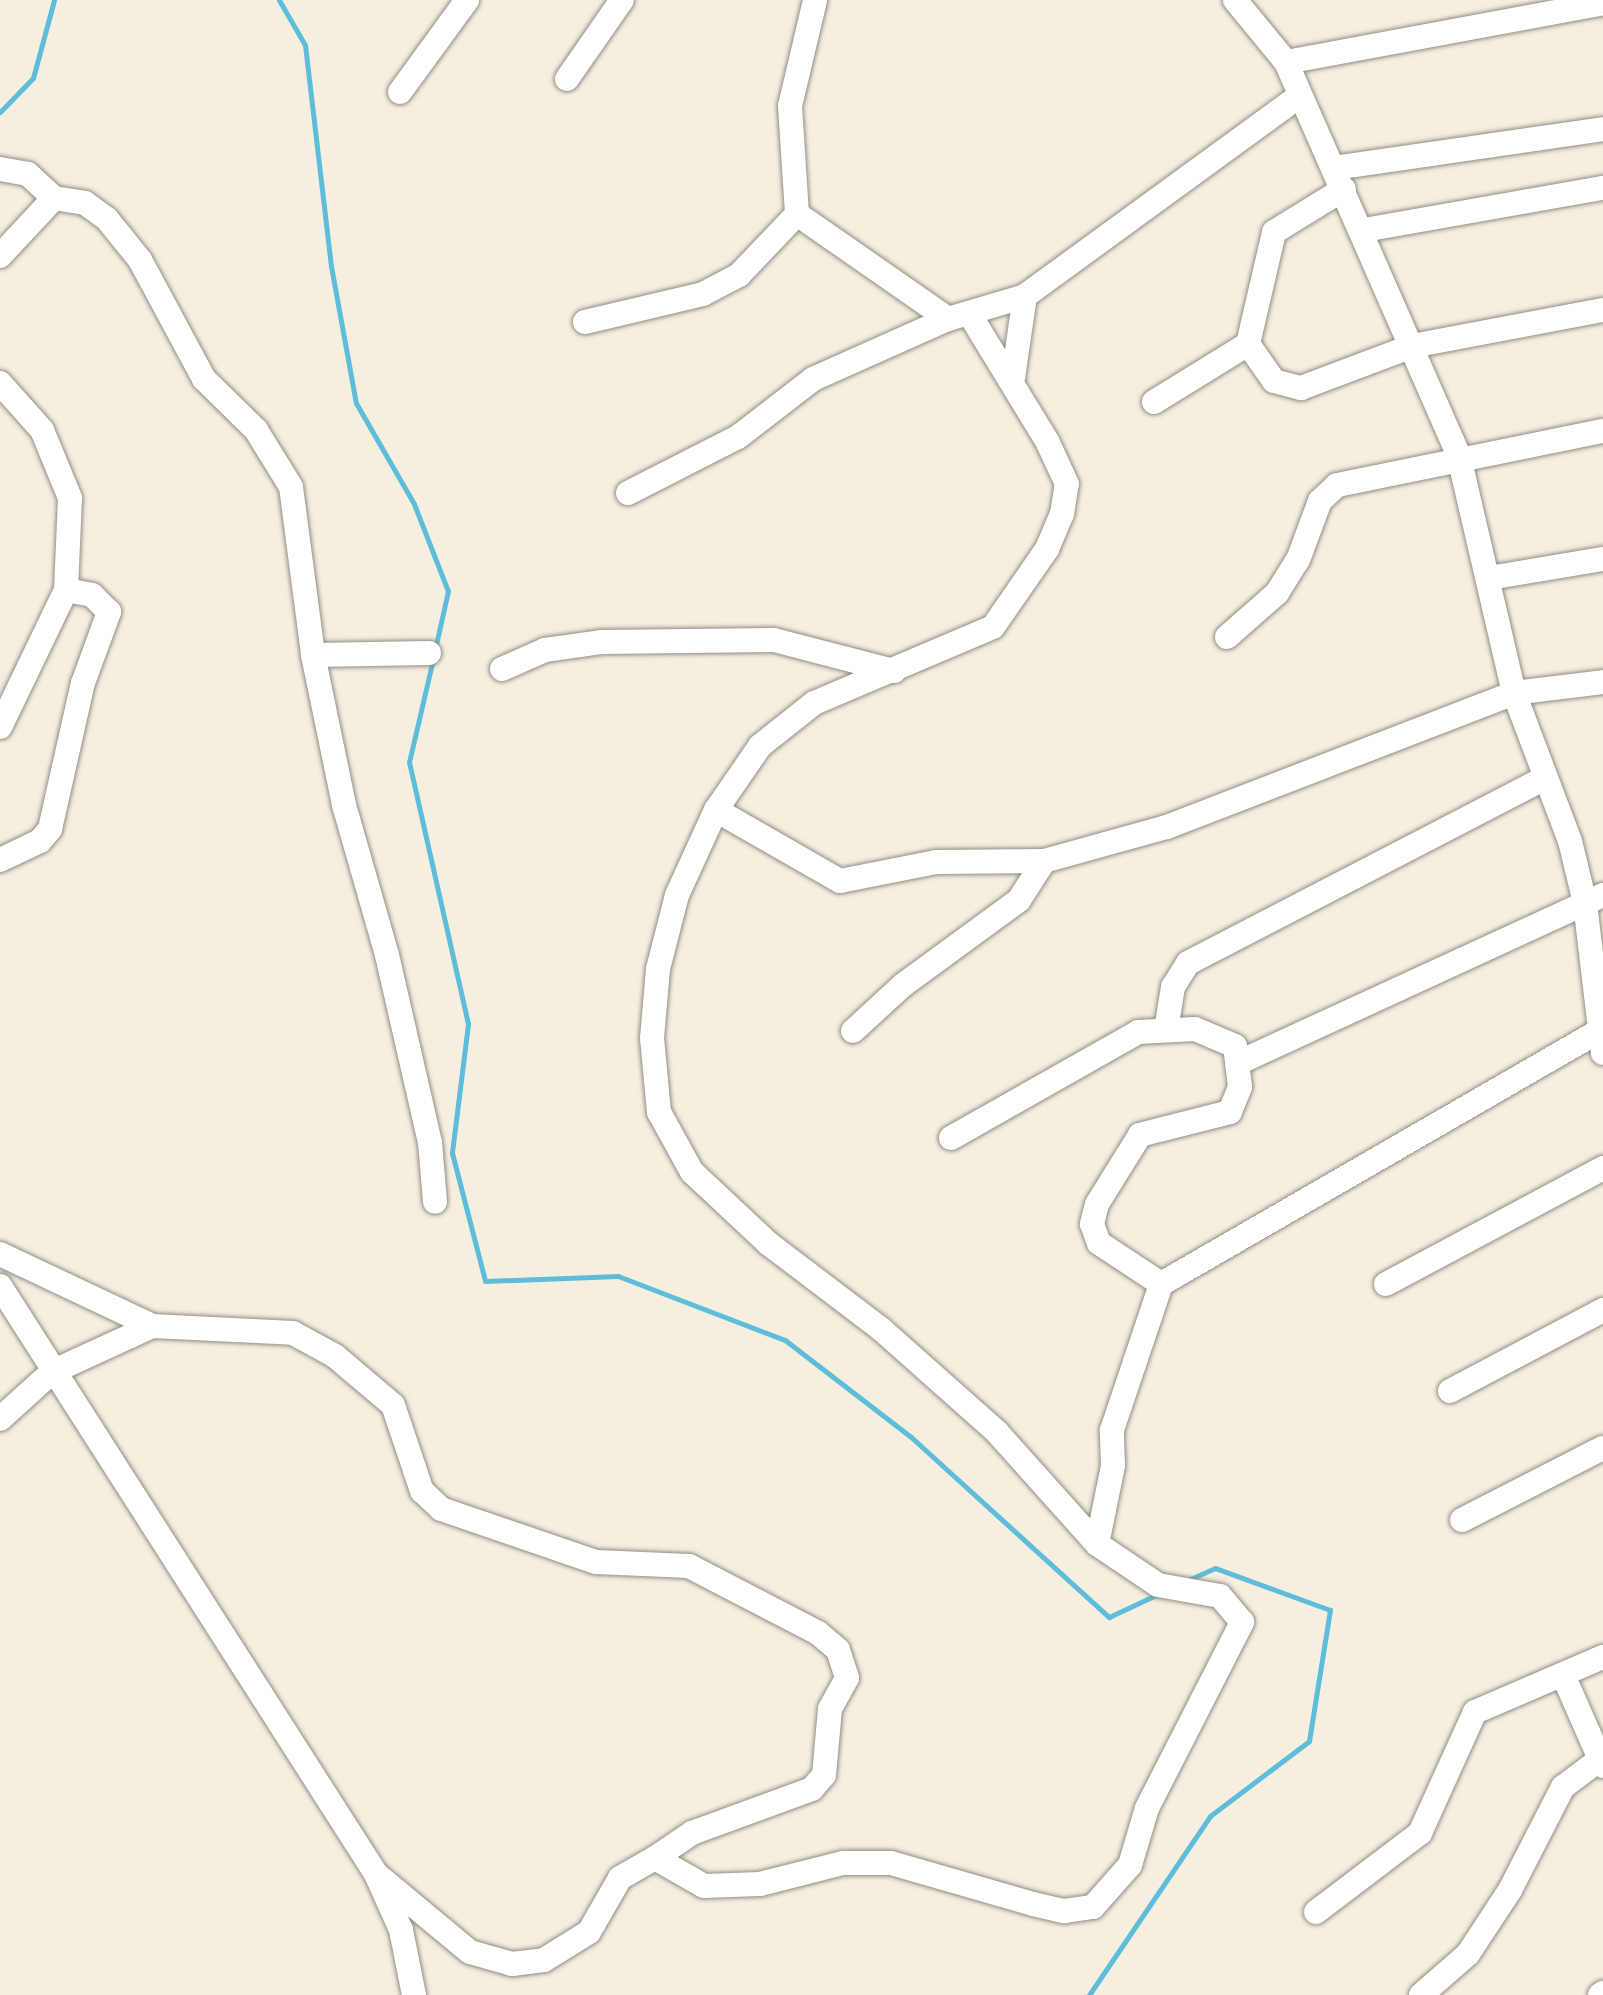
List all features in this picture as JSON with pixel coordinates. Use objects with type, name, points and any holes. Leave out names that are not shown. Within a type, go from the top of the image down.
[{"type":"street","points":[[400,92],[467,0]]},
{"type":"street","points":[[566,79],[622,0]]},
{"type":"street","points":[[585,322],[703,294],[739,275],[797,214],[790,106],[814,0]]},
{"type":"street","points":[[1097,1544],[1113,1466],[1112,1430],[1161,1284],[1601,1042],[1594,899],[1514,693],[1459,457],[1364,230],[1299,96],[1286,62],[1235,0]]},
{"type":"street","points":[[1286,62],[1603,3]]},
{"type":"street","points":[[628,493],[738,437],[813,379],[958,316],[1025,296],[1299,96]]},
{"type":"street","points":[[1154,402],[1248,344],[1274,232],[1339,179],[1603,129]]},
{"type":"street","points":[[0,169],[29,174],[54,198],[85,202],[107,219],[140,260],[204,379],[275,459],[291,487],[313,654],[344,805],[387,954],[430,1142],[435,1202]]},
{"type":"street","points":[[1364,230],[1603,188]]},
{"type":"street","points":[[0,256],[54,198]]},
{"type":"street","points":[[655,1858],[704,1886],[760,1884],[843,1863],[891,1863],[1033,1904],[1064,1910],[1093,1907],[1130,1865],[1147,1808],[1242,1622],[1220,1596],[1158,1585],[1097,1544],[997,1432],[881,1329],[769,1244],[692,1172],[659,1112],[652,1038],[658,969],[677,895],[716,810],[760,746],[814,703],[993,627],[1047,549],[1062,514],[1067,484],[1013,377],[958,316],[797,214]]},
{"type":"street","points":[[1013,377],[1025,296]]},
{"type":"street","points":[[1248,344],[1274,381],[1301,388],[1412,346],[1603,310]]},
{"type":"street","points":[[0,383],[42,430],[64,473],[70,498],[66,590],[0,727]]},
{"type":"street","points":[[1227,637],[1277,593],[1298,560],[1320,501],[1337,485],[1459,457],[1603,430]]},
{"type":"street","points":[[1489,578],[1603,559]]},
{"type":"street","points":[[0,860],[40,841],[50,829],[83,683],[109,612],[92,595],[66,590]]},
{"type":"street","points":[[502,669],[545,650],[602,642],[774,640],[894,671]]},
{"type":"street","points":[[313,654],[429,653]]},
{"type":"street","points":[[716,810],[840,881],[936,862],[1044,861],[1167,827],[1514,693],[1603,682]]},
{"type":"street","points":[[1166,1030],[1173,987],[1188,963],[1545,778]]},
{"type":"street","points":[[853,1031],[903,985],[1019,900],[1044,861]]},
{"type":"street","points":[[1242,1060],[1594,899]]},
{"type":"street","points":[[951,1138],[1123,1037],[1166,1030],[1218,1036],[1235,1046],[1242,1060],[1230,1112],[1140,1135],[1097,1204],[1092,1224],[1099,1243],[1161,1284]]},
{"type":"street","points":[[1386,1283],[1603,1168]]},
{"type":"street","points":[[0,1254],[152,1326],[293,1333],[335,1356],[393,1405],[422,1491],[441,1509],[596,1562],[689,1566],[818,1633],[838,1650],[848,1664],[847,1678],[830,1709],[824,1775],[812,1790],[692,1833],[620,1878],[589,1932],[544,1960],[512,1964],[470,1952],[376,1874]]},
{"type":"street","points":[[0,1286],[52,1372],[376,1874],[401,1930],[414,1995]]},
{"type":"street","points":[[1450,1391],[1603,1310]]},
{"type":"street","points":[[0,1419],[52,1372],[152,1326]]},
{"type":"street","points":[[1462,1520],[1603,1448]]},
{"type":"street","points":[[1316,1912],[1420,1833],[1475,1712],[1564,1678],[1603,1657]]},
{"type":"street","points":[[1421,1995],[1468,1954],[1510,1890],[1563,1787],[1601,1763],[1564,1678]]},
{"type":"waterway","points":[[0,112],[33,78],[54,0]]},
{"type":"waterway","points":[[279,0],[305,45],[331,266],[356,403],[414,504],[448,591],[435,649]]},
{"type":"waterway","points":[[433,659],[409,762],[468,1024],[452,1153],[485,1281],[618,1276],[785,1340],[911,1437],[1109,1617],[1160,1593]]},
{"type":"waterway","points":[[1089,1995],[1210,1816],[1309,1741],[1330,1610],[1215,1568],[1188,1580]]}]
